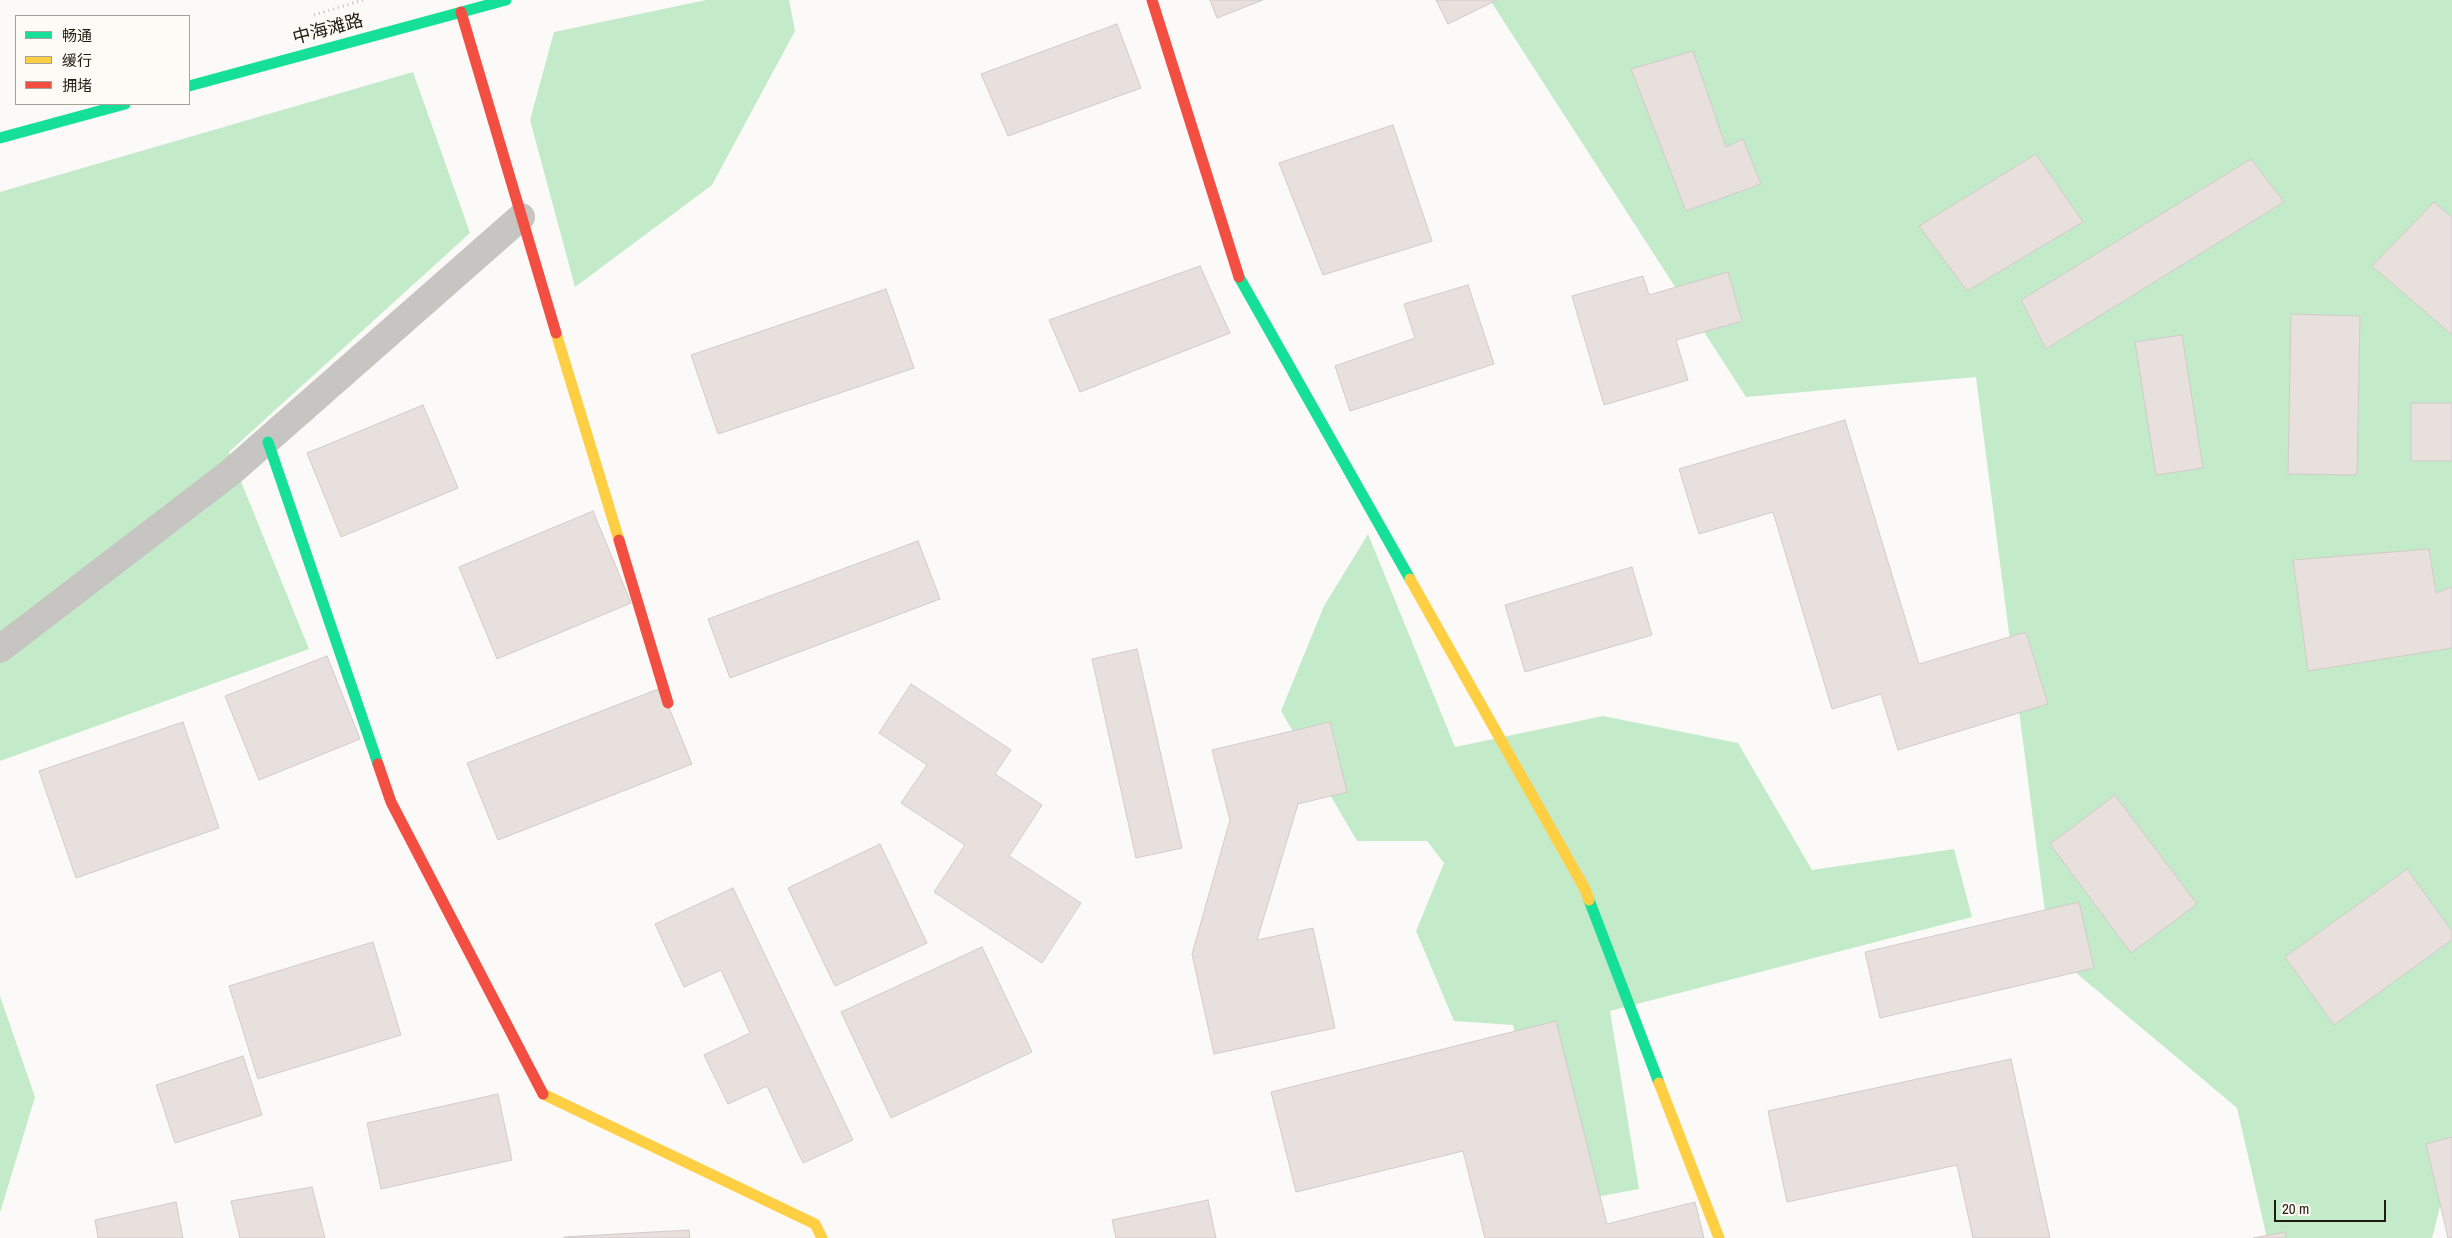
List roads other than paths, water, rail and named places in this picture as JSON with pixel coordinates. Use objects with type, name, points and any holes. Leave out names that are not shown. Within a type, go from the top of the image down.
[{"type":"street","name":"中海滩路","points":[[190,86],[506,0]]},
{"type":"street","points":[[1152,0],[1239,278],[1585,889],[1719,1238]]},
{"type":"street","points":[[461,12],[668,703]]},
{"type":"street","points":[[0,138],[121,105]]},
{"type":"street","points":[[0,649],[268,442],[521,217]]},
{"type":"street","points":[[268,442],[391,802],[541,1093],[816,1224],[822,1238]]}]
